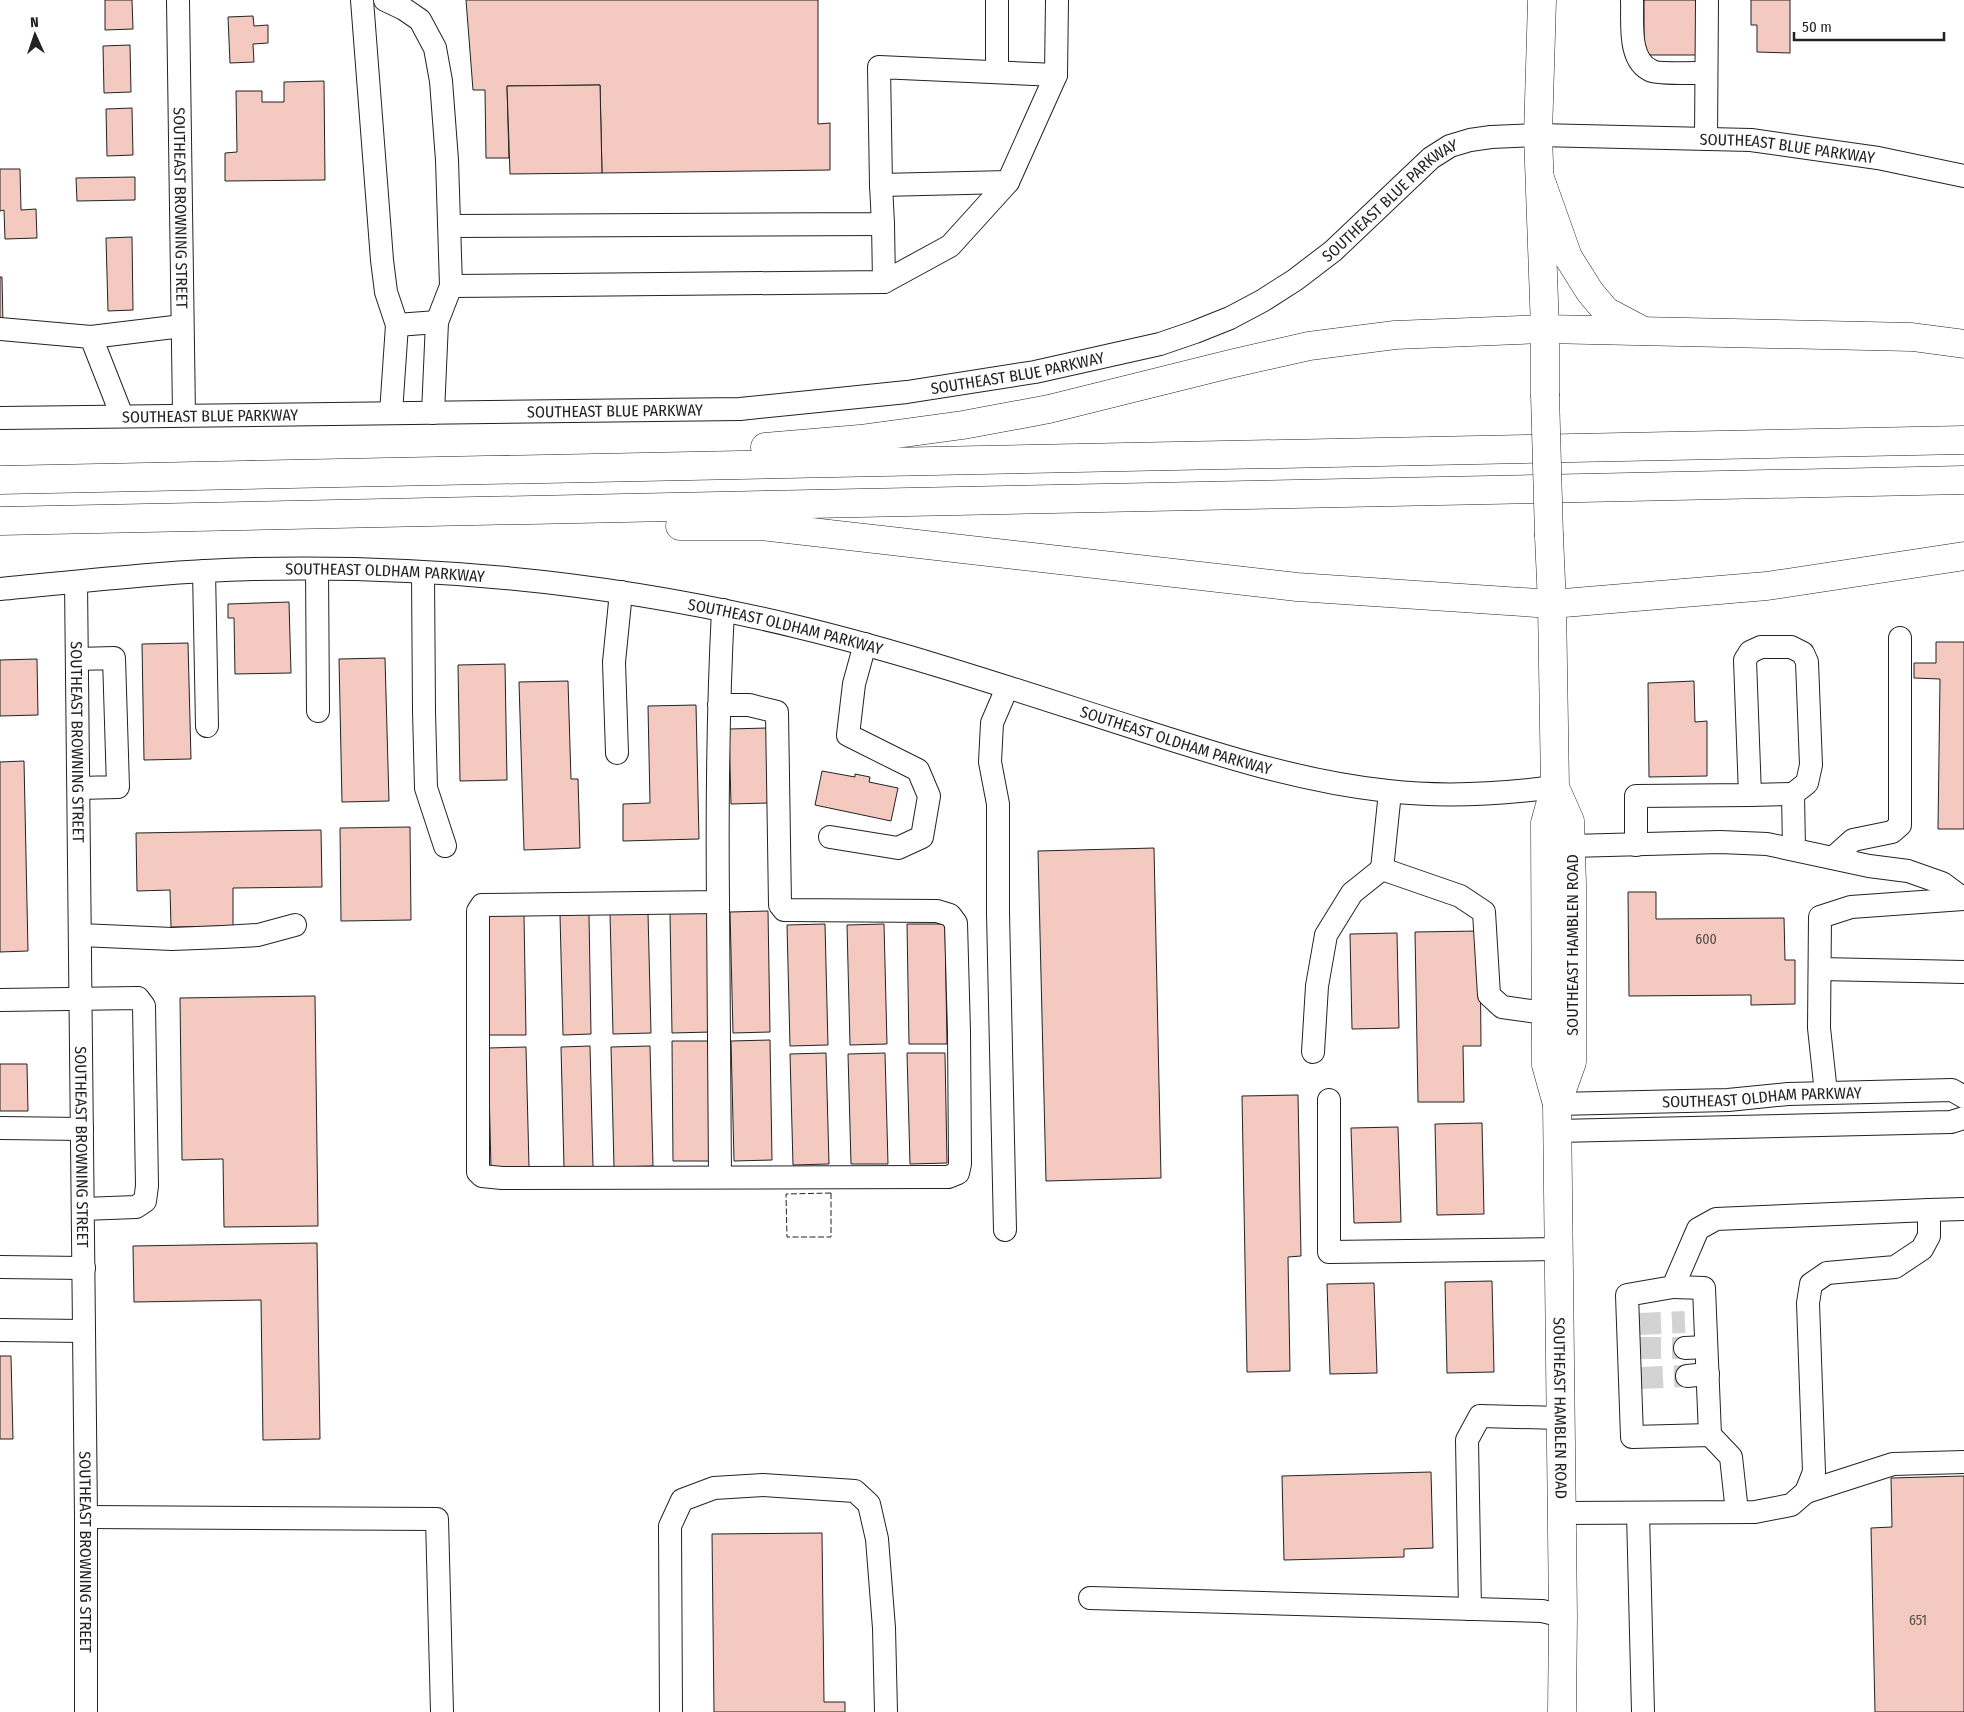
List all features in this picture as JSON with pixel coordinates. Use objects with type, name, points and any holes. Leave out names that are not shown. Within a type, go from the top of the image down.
[{"type":"main road","name":"SOUTHEAST HAMBLEN ROAD","points":[[1542,0],[1538,135],[1544,329],[1544,394],[1552,604],[1555,787],[1544,823],[1545,1013],[1546,1064],[1557,1104],[1563,1616],[1562,1712]]},
{"type":"main road","points":[[1540,178],[1568,257],[1590,292],[1606,311],[1646,332]]},
{"type":"main road","points":[[499,469],[518,453],[742,449],[879,436],[963,425],[1049,409],[1309,346],[1395,335],[1544,329],[1912,337],[1964,344]]},
{"type":"main road","points":[[0,480],[1964,440]]},
{"type":"main road","points":[[0,521],[468,513],[1964,480]]},
{"type":"main road","points":[[468,513],[487,527],[760,526],[1297,586],[1552,604],[1766,586],[1964,556]]},
{"type":"main road","name":"SOUTHEAST HAMBLEN ROAD","points":[[1555,787],[1570,821],[1571,846],[1572,1062],[1557,1104]]},
{"type":"street","name":"SOUTHEAST BROWNING STREET","points":[[178,0],[184,416]]},
{"type":"street","points":[[362,0],[382,260],[386,292],[397,325],[391,413]]},
{"type":"street","points":[[385,0],[404,9],[420,20],[435,48],[446,135],[451,286],[437,322],[433,413]]},
{"type":"street","points":[[997,0],[997,72]]},
{"type":"street","points":[[451,286],[884,282],[950,246],[1008,182],[1056,75],[1057,0]]},
{"type":"street","points":[[1632,0],[1633,48],[1640,62],[1652,72],[1706,73]]},
{"type":"street","points":[[1706,139],[1708,0]]},
{"type":"street","points":[[884,282],[880,67],[1056,75]]},
{"type":"street","name":"SOUTHEAST BLUE PARKWAY","points":[[0,418],[740,409],[907,392],[1052,368],[1160,344],[1230,318],[1295,280],[1333,250],[1431,158],[1450,146],[1491,136],[1538,135],[1751,140],[1878,158],[1964,176]]},
{"type":"street","points":[[882,184],[1008,182]]},
{"type":"street","points":[[450,226],[883,224]]},
{"type":"street","points":[[397,325],[437,322]]},
{"type":"street","points":[[0,329],[90,337],[182,326]]},
{"type":"street","points":[[90,337],[122,416]]},
{"type":"street","points":[[317,569],[318,711]]},
{"type":"street","name":"SOUTHEAST OLDHAM PARKWAY","points":[[0,589],[204,571],[317,569],[490,577],[621,592],[723,610],[864,644],[1228,757],[1330,783],[1390,792],[1427,794],[1523,791],[1555,787]]},
{"type":"street","points":[[204,571],[207,726]]},
{"type":"street","points":[[423,573],[426,788],[445,846]]},
{"type":"street","name":"SOUTHEAST BROWNING STREET","points":[[76,582],[84,1268],[86,1712]]},
{"type":"street","points":[[617,753],[614,662],[621,592]]},
{"type":"street","points":[[720,1177],[719,706],[723,610]]},
{"type":"street","points":[[1832,858],[1853,840],[1892,832],[1900,824],[1900,638]]},
{"type":"street","points":[[830,837],[898,848],[922,837],[929,796],[918,770],[848,735],[854,684],[864,644]]},
{"type":"street","points":[[1636,845],[1636,796],[1750,795],[1793,794],[1808,783],[1811,765],[1807,662],[1803,653],[1791,647],[1761,647],[1750,652],[1745,660],[1750,795]]},
{"type":"street","points":[[77,659],[114,658],[118,788],[79,788]]},
{"type":"street","points":[[1005,1230],[998,913],[998,804],[990,762],[992,723],[1007,688]]},
{"type":"street","points":[[718,902],[482,905],[478,911],[478,1172],[482,1176],[502,1178],[948,1177],[958,1173],[960,1164],[959,1032],[956,923],[950,915],[937,911],[784,910],[780,905],[777,712],[744,705],[719,706]]},
{"type":"street","points":[[1313,1052],[1317,986],[1326,934],[1352,893],[1382,869],[1390,792]]},
{"type":"street","points":[[1793,794],[1794,850]]},
{"type":"street","points":[[1571,846],[1720,842],[1767,844],[1869,866],[1908,871],[1942,883],[1964,899]]},
{"type":"street","points":[[1382,869],[1460,896],[1484,912],[1489,995],[1502,1007],[1545,1013]]},
{"type":"street","points":[[1826,1093],[1819,1028],[1820,917],[1851,907],[1964,899]]},
{"type":"street","points":[[80,935],[172,939],[223,937],[258,935],[295,925]]},
{"type":"street","points":[[1820,969],[1964,972]]},
{"type":"street","points":[[0,1000],[138,998],[144,1006],[147,1186],[145,1202],[136,1207],[83,1209]]},
{"type":"street","name":"SOUTHEAST OLDHAM PARKWAY","points":[[1557,1104],[1728,1100],[1788,1094],[1952,1090],[1964,1096]]},
{"type":"street","points":[[1329,1100],[1330,1252],[1558,1249]]},
{"type":"street","name":"SOUTHEAST OLDHAM PARKWAY","points":[[1557,1131],[1951,1122],[1964,1118]]},
{"type":"street","points":[[0,1128],[82,1129]]},
{"type":"street","points":[[1673,1287],[1698,1229],[1716,1219],[1964,1209]]},
{"type":"street","points":[[1806,1492],[1814,1472],[1808,1303],[1811,1284],[1827,1273],[1895,1267],[1922,1249],[1929,1236],[1929,1210]]},
{"type":"street","points":[[0,1267],[84,1268]]},
{"type":"street","points":[[1710,1434],[1632,1437],[1635,1378],[1633,1324],[1626,1295],[1673,1287],[1704,1288],[1695,1322],[1697,1375],[1710,1434],[1731,1457],[1737,1512]]},
{"type":"street","points":[[0,1330],[84,1331]]},
{"type":"street","points":[[1470,1609],[1467,1440],[1480,1416],[1560,1418]]},
{"type":"street","points":[[1562,1513],[1755,1512],[1791,1505],[1806,1492],[1893,1464],[1964,1462]]},
{"type":"street","points":[[671,1712],[670,1526],[682,1500],[714,1488],[763,1486],[854,1491],[869,1504],[877,1539],[884,1628],[886,1712]]},
{"type":"street","points":[[1638,1512],[1642,1712]]},
{"type":"street","points":[[86,1517],[437,1519],[442,1712]]},
{"type":"street","points":[[1090,1598],[1542,1611],[1563,1616]]},
{"type":"building","points":[[105,0],[132,0],[133,29],[105,30]]},
{"type":"building","points":[[466,0],[818,0],[818,124],[830,123],[830,170],[602,173],[600,85],[507,86],[509,158],[486,158],[485,90],[473,90]]},
{"type":"building","points":[[1644,0],[1702,0],[1702,55],[1644,55]]},
{"type":"building","points":[[1751,0],[1790,0],[1790,53],[1757,52],[1757,25],[1751,25]]},
{"type":"building","points":[[253,16],[254,26],[268,25],[268,43],[253,44],[254,62],[230,63],[228,17]]},
{"type":"building","points":[[130,45],[131,92],[104,93],[103,46]]},
{"type":"building","points":[[324,81],[325,180],[225,181],[225,153],[237,152],[236,91],[262,91],[262,102],[284,102],[284,82]]},
{"type":"building","points":[[600,85],[602,173],[510,174],[507,86]]},
{"type":"building","points":[[132,108],[133,155],[107,156],[106,109]]},
{"type":"building","points":[[0,169],[20,169],[21,210],[36,209],[37,238],[5,239],[4,210],[0,211]]},
{"type":"building","points":[[135,177],[135,200],[77,201],[76,178]]},
{"type":"building","points":[[132,237],[133,310],[108,311],[106,238]]},
{"type":"building","points":[[0,277],[2,277],[3,325],[0,325]]},
{"type":"building","points":[[289,602],[291,673],[235,674],[234,618],[228,618],[228,604]]},
{"type":"building","points":[[1936,642],[1964,642],[1964,829],[1938,829],[1940,679],[1914,678],[1914,663],[1936,663]]},
{"type":"building","points":[[188,643],[191,759],[144,760],[142,644]]},
{"type":"building","points":[[385,658],[389,801],[342,802],[339,659]]},
{"type":"building","points":[[37,659],[38,715],[0,716],[0,660]]},
{"type":"building","points":[[505,664],[507,780],[460,781],[458,665]]},
{"type":"building","points":[[568,681],[571,779],[578,779],[580,848],[524,850],[519,682]]},
{"type":"building","points":[[1694,681],[1695,722],[1707,721],[1707,776],[1649,777],[1648,683]]},
{"type":"building","points":[[696,705],[699,839],[623,841],[623,804],[650,803],[648,706]]},
{"type":"building","points":[[767,728],[769,803],[731,804],[729,729]]},
{"type":"building","points":[[24,761],[28,951],[0,952],[0,762]]},
{"type":"building","points":[[822,771],[855,777],[855,774],[870,777],[869,782],[898,788],[891,821],[815,805]]},
{"type":"building","points":[[410,827],[411,920],[341,921],[340,828]]},
{"type":"building","points":[[321,830],[322,887],[233,888],[233,926],[171,927],[170,890],[137,891],[136,833]]},
{"type":"building","points":[[1154,848],[1161,1178],[1046,1181],[1038,851]]},
{"type":"building","points":[[1628,892],[1656,892],[1656,919],[1784,918],[1785,960],[1795,960],[1795,1004],[1751,1005],[1751,995],[1629,996]]},
{"type":"building","points":[[768,911],[770,1032],[733,1033],[730,912]]},
{"type":"building","points":[[709,912],[711,1032],[672,1033],[670,913]]},
{"type":"building","points":[[648,913],[651,1033],[613,1034],[610,914]]},
{"type":"building","points":[[589,914],[591,1034],[563,1035],[560,915]]},
{"type":"building","points":[[486,915],[524,915],[526,1035],[488,1035]]},
{"type":"building","points":[[825,924],[828,1045],[790,1046],[787,925]]},
{"type":"building","points":[[884,924],[887,1044],[850,1045],[847,925]]},
{"type":"building","points":[[907,924],[945,924],[947,1044],[909,1044]]},
{"type":"building","points":[[1480,931],[1481,1046],[1463,1046],[1464,1102],[1418,1102],[1415,932]]},
{"type":"building","points":[[1397,933],[1399,1028],[1352,1029],[1350,934]]},
{"type":"building","points":[[315,996],[318,1226],[224,1227],[223,1159],[182,1160],[180,998]]},
{"type":"building","points":[[770,1040],[772,1160],[734,1161],[731,1041]]},
{"type":"building","points":[[672,1041],[710,1041],[712,1161],[673,1161]]},
{"type":"building","points":[[590,1046],[593,1167],[564,1167],[561,1047]]},
{"type":"building","points":[[650,1046],[653,1166],[614,1167],[611,1047]]},
{"type":"building","points":[[526,1047],[529,1167],[491,1168],[488,1048]]},
{"type":"building","points":[[826,1053],[829,1164],[793,1165],[790,1054]]},
{"type":"building","points":[[885,1053],[888,1164],[851,1164],[848,1054]]},
{"type":"building","points":[[907,1053],[945,1053],[947,1163],[910,1164]]},
{"type":"building","points":[[0,1064],[27,1064],[28,1111],[0,1111]]},
{"type":"building","points":[[1298,1095],[1301,1256],[1288,1257],[1290,1371],[1247,1372],[1242,1096]]},
{"type":"building","points":[[1482,1123],[1484,1214],[1437,1215],[1435,1124]]},
{"type":"building","points":[[1398,1127],[1401,1222],[1354,1223],[1351,1128]]},
{"type":"building","points":[[317,1243],[320,1439],[263,1440],[261,1300],[134,1302],[133,1246]]},
{"type":"building","points":[[1492,1281],[1494,1372],[1447,1373],[1445,1282]]},
{"type":"building","points":[[1374,1283],[1377,1373],[1330,1374],[1327,1284]]},
{"type":"building","points":[[0,1356],[11,1356],[13,1439],[0,1439]]},
{"type":"building","points":[[1431,1472],[1433,1548],[1404,1549],[1404,1557],[1284,1560],[1282,1476]]},
{"type":"building","points":[[1964,1476],[1964,1712],[1875,1712],[1871,1528],[1892,1527],[1891,1478]]},
{"type":"building","points":[[822,1533],[824,1702],[845,1702],[845,1712],[714,1712],[712,1534]]},
{"type":"tunnel","points":[[1639,1324],[1685,1322]]},
{"type":"tunnel","points":[[1639,1348],[1685,1348]]},
{"type":"tunnel","points":[[1641,1378],[1687,1376]]},
{"type":"fence","points":[[831,1193],[831,1237],[787,1237],[786,1194],[831,1193]]}]
